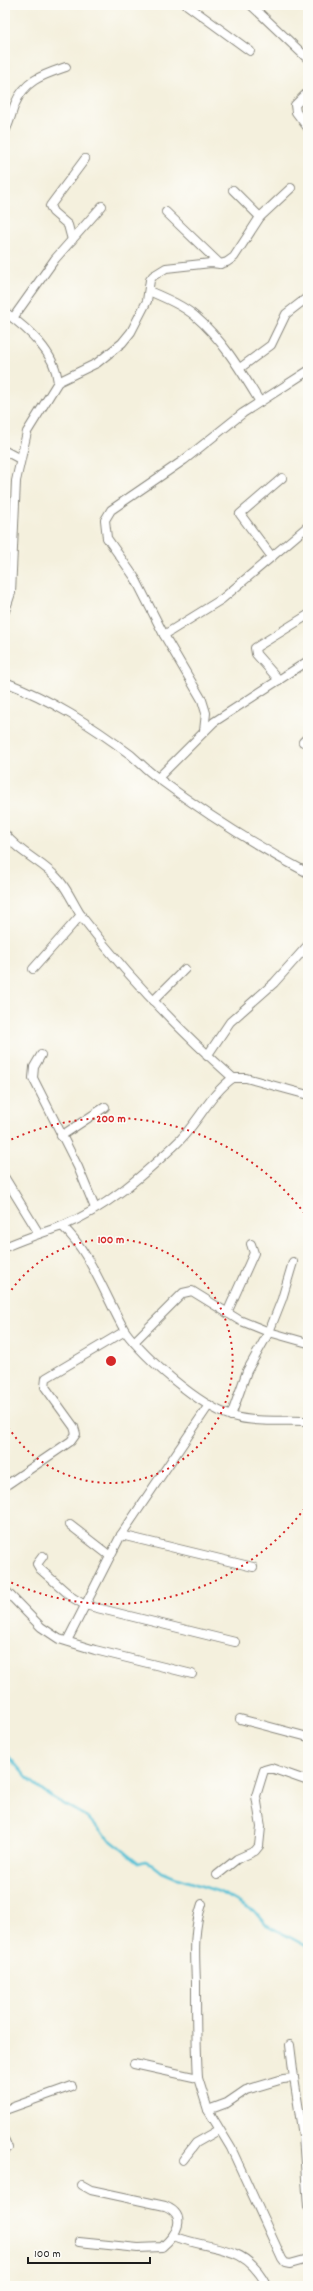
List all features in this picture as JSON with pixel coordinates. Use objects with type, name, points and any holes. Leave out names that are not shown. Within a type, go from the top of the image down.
[{"type":"street","points":[[187,5],[250,52]]},
{"type":"street","points":[[251,5],[308,59]]},
{"type":"street","points":[[5,131],[10,123],[14,106],[20,93],[30,81],[66,67]]},
{"type":"street","points":[[308,92],[295,105],[296,112],[308,128]]},
{"type":"street","points":[[72,240],[68,225],[53,212],[50,206],[85,159]]},
{"type":"street","points":[[5,611],[11,593],[16,481],[20,459],[27,432],[58,382],[97,363],[122,343],[131,332],[146,304],[153,276],[162,270],[186,265],[220,264],[234,257],[260,217],[291,188]]},
{"type":"street","points":[[233,190],[260,217]]},
{"type":"street","points":[[13,318],[30,292],[102,206]]},
{"type":"street","points":[[166,212],[220,264]]},
{"type":"street","points":[[149,291],[174,302],[195,315],[231,354],[260,402]]},
{"type":"street","points":[[240,368],[271,345],[286,314],[308,297]]},
{"type":"street","points":[[5,312],[13,318],[49,355],[56,368],[58,382]]},
{"type":"street","points":[[204,731],[206,713],[202,700],[164,635],[135,578],[107,538],[105,520],[111,510],[178,464],[260,402],[308,371]]},
{"type":"street","points":[[5,451],[20,459]]},
{"type":"street","points":[[272,556],[240,514],[282,478]]},
{"type":"street","points":[[164,635],[222,599],[308,526]]},
{"type":"street","points":[[279,680],[256,654],[256,648],[308,615]]},
{"type":"street","points":[[158,778],[214,722],[308,661]]},
{"type":"street","points":[[5,682],[33,692],[61,706],[95,728],[158,778],[268,852],[308,873]]},
{"type":"street","points":[[5,834],[17,848],[59,879],[81,915],[153,1001],[208,1056],[233,1078],[246,1078],[308,1095]]},
{"type":"street","points":[[33,969],[81,915]]},
{"type":"street","points":[[208,1056],[230,1022],[274,983],[308,945]]},
{"type":"street","points":[[153,1001],[185,968]]},
{"type":"street","points":[[41,1055],[34,1067],[33,1078],[78,1167],[95,1208]]},
{"type":"street","points":[[5,1247],[38,1232],[62,1226],[125,1190],[192,1128],[218,1092],[233,1078]]},
{"type":"street","points":[[61,1136],[105,1107]]},
{"type":"street","points":[[5,1178],[38,1232]]},
{"type":"street","points":[[62,1226],[84,1252],[125,1331],[134,1342],[175,1380],[209,1405],[231,1416],[250,1419],[308,1421]]},
{"type":"street","points":[[227,1313],[254,1253],[251,1244]]},
{"type":"street","points":[[231,1416],[247,1371],[269,1332],[282,1299],[293,1262]]},
{"type":"street","points":[[134,1342],[180,1296],[188,1291],[196,1292],[227,1313],[269,1332],[308,1342]]},
{"type":"street","points":[[5,1486],[71,1441],[76,1434],[74,1427],[45,1388],[46,1378],[125,1331]]},
{"type":"street","points":[[67,1641],[121,1535],[209,1405]]},
{"type":"street","points":[[70,1525],[110,1556]]},
{"type":"street","points":[[121,1535],[253,1567]]},
{"type":"street","points":[[43,1556],[37,1564],[40,1569],[73,1598],[85,1604],[236,1642]]},
{"type":"street","points":[[5,1590],[41,1627],[59,1639],[192,1674]]},
{"type":"street","points":[[240,1719],[308,1737]]},
{"type":"street","points":[[217,1875],[237,1860],[255,1852],[259,1846],[261,1827],[257,1811],[256,1796],[264,1770],[271,1768],[308,1781]]},
{"type":"street","points":[[202,1904],[195,1932],[194,1948],[195,2034],[198,2078],[208,2110],[231,2148],[285,2263],[290,2264],[308,2259]]},
{"type":"street","points":[[290,2045],[303,2136],[308,2206]]},
{"type":"street","points":[[134,2064],[198,2078]]},
{"type":"street","points":[[208,2110],[228,2103],[246,2090],[284,2079],[294,2078]]},
{"type":"street","points":[[5,2110],[72,2086]]},
{"type":"street","points":[[183,2160],[196,2143],[219,2130]]},
{"type":"street","points":[[79,2242],[138,2248],[162,2247],[174,2236],[178,2216],[175,2211],[165,2206],[91,2190],[82,2185]]},
{"type":"street","points":[[174,2236],[232,2252],[251,2264],[267,2286]]},
{"type":"waterway","points":[[5,1752],[28,1779],[53,1798],[87,1817],[104,1835],[139,1863],[145,1861],[152,1864],[162,1872],[174,1877],[220,1892],[254,1911],[265,1924],[308,1947]]}]
